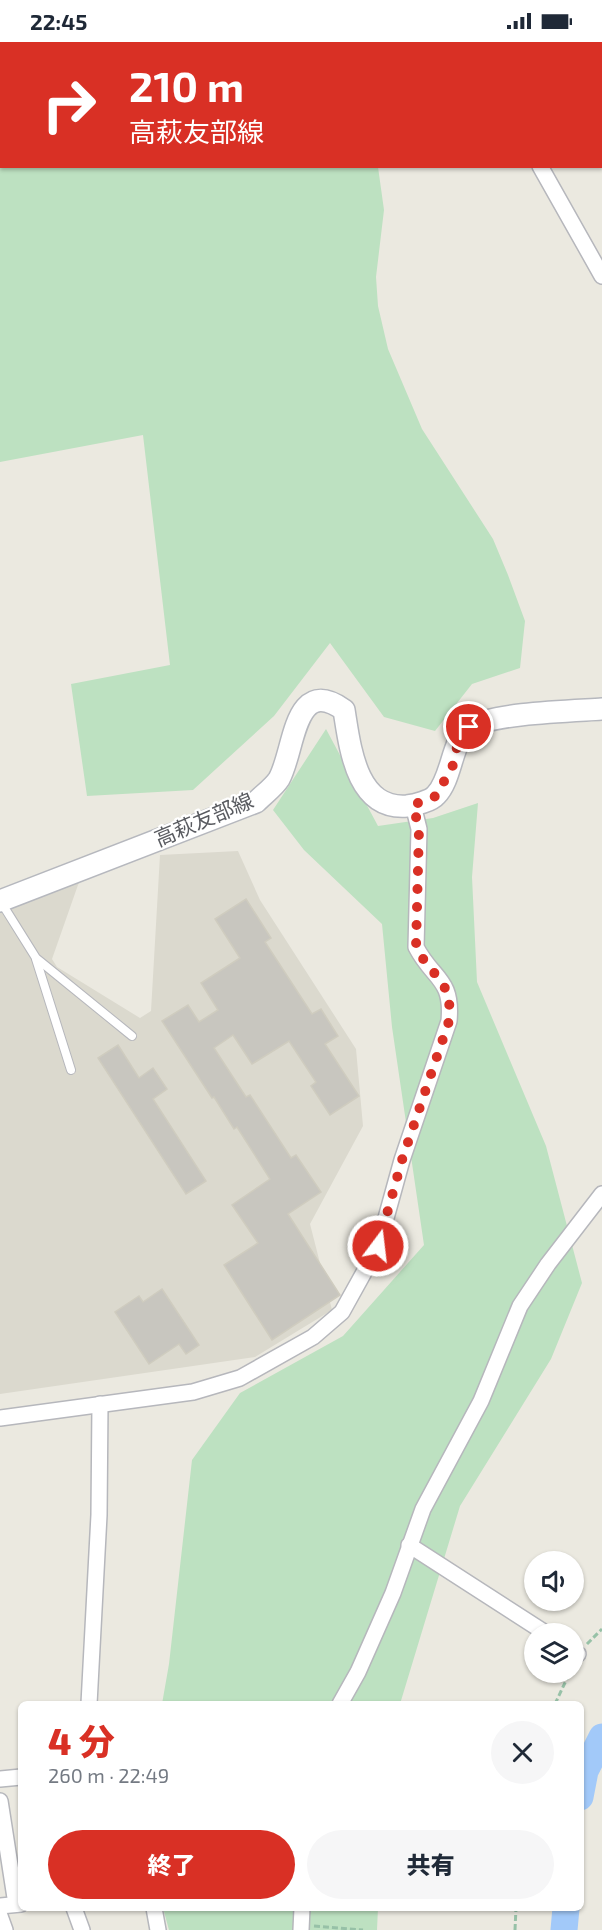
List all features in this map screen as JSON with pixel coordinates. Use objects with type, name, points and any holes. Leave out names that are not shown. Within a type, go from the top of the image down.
[{"type":"main road","name":"高萩友部線","points":[[0,900],[256,802],[279,780],[295,727],[308,705],[320,699],[332,701],[344,710],[356,770],[370,795],[396,807],[413,805]]},
{"type":"main road","points":[[413,805],[436,796],[453,765],[459,738],[469,727],[487,720],[602,709]]},
{"type":"street","points":[[541,168],[602,276]]},
{"type":"street","points":[[0,1418],[193,1392],[240,1377],[313,1337],[342,1312],[378,1246],[402,1160],[449,1021],[451,1001],[447,987],[422,958],[416,947],[419,829],[413,805]]},
{"type":"street","points":[[342,1701],[358,1672],[388,1603],[423,1509],[481,1401],[520,1306],[548,1264],[602,1194]]},
{"type":"street","points":[[89,1701],[99,1515],[100,1404]]},
{"type":"street","points":[[409,1545],[530,1623]]},
{"type":"street","points":[[0,1779],[18,1777]]},
{"type":"street","points":[[0,1801],[18,1899]]},
{"type":"street","points":[[0,1906],[18,1904]]},
{"type":"street","points":[[75,1911],[82,1930]]},
{"type":"street","points":[[154,1911],[158,1930]]},
{"type":"street","points":[[301,1928],[302,1911]]},
{"type":"street","points":[[0,1916],[5,1930]]},
{"type":"lane","points":[[0,900],[36,958],[71,1070]]},
{"type":"lane","points":[[36,958],[132,1036]]},
{"type":"path","points":[[584,1645],[602,1629]]},
{"type":"path","points":[[556,1701],[565,1683]]},
{"type":"path","points":[[515,1930],[516,1911]]},
{"type":"path","points":[[301,1928],[363,1930]]},
{"type":"shaded area","points":[[238,851],[260,900],[356,1049],[363,1126],[310,1224],[332,1310],[255,1357],[0,1394],[0,905],[85,865],[52,959],[57,967],[140,1018],[151,1011],[160,855]]},
{"type":"green space","points":[[0,168],[378,168],[384,210],[376,277],[378,306],[388,349],[422,429],[493,539],[508,575],[525,621],[520,668],[472,684],[435,731],[384,717],[330,643],[274,716],[193,790],[87,796],[71,684],[170,665],[143,435],[0,462]]},
{"type":"green space","points":[[326,729],[378,826],[433,818],[478,803],[472,877],[477,982],[546,1146],[582,1283],[551,1359],[460,1506],[401,1701],[163,1701],[169,1664],[192,1460],[240,1393],[343,1336],[424,1245],[392,1027],[382,924],[304,850],[273,810]]},
{"type":"green space","points":[[164,1911],[378,1911],[377,1930],[169,1930]]},
{"type":"building","points":[[246,899],[271,938],[265,942],[312,1014],[321,1009],[338,1036],[325,1044],[359,1096],[330,1115],[311,1086],[316,1082],[289,1041],[252,1064],[233,1035],[214,1048],[246,1097],[250,1095],[291,1158],[296,1155],[321,1192],[288,1214],[340,1295],[272,1340],[224,1265],[258,1243],[232,1205],[270,1179],[237,1127],[234,1129],[214,1097],[212,1098],[162,1021],[188,1005],[199,1022],[218,1010],[201,983],[240,958],[215,919]]},
{"type":"building","points":[[118,1045],[139,1078],[153,1068],[167,1089],[153,1099],[206,1181],[186,1194],[98,1058]]},
{"type":"building","points":[[162,1289],[199,1345],[186,1354],[179,1344],[149,1364],[115,1312],[139,1296],[143,1302]]},
{"type":"waterway","points":[[584,1776],[602,1737]]},
{"type":"waterway","points":[[564,1930],[566,1911]]},
{"type":"route","points":[[378,1246],[402,1160],[449,1021],[451,1001],[447,987],[422,958],[416,947],[419,829],[413,805],[436,796],[453,765],[459,738],[469,727]]}]
